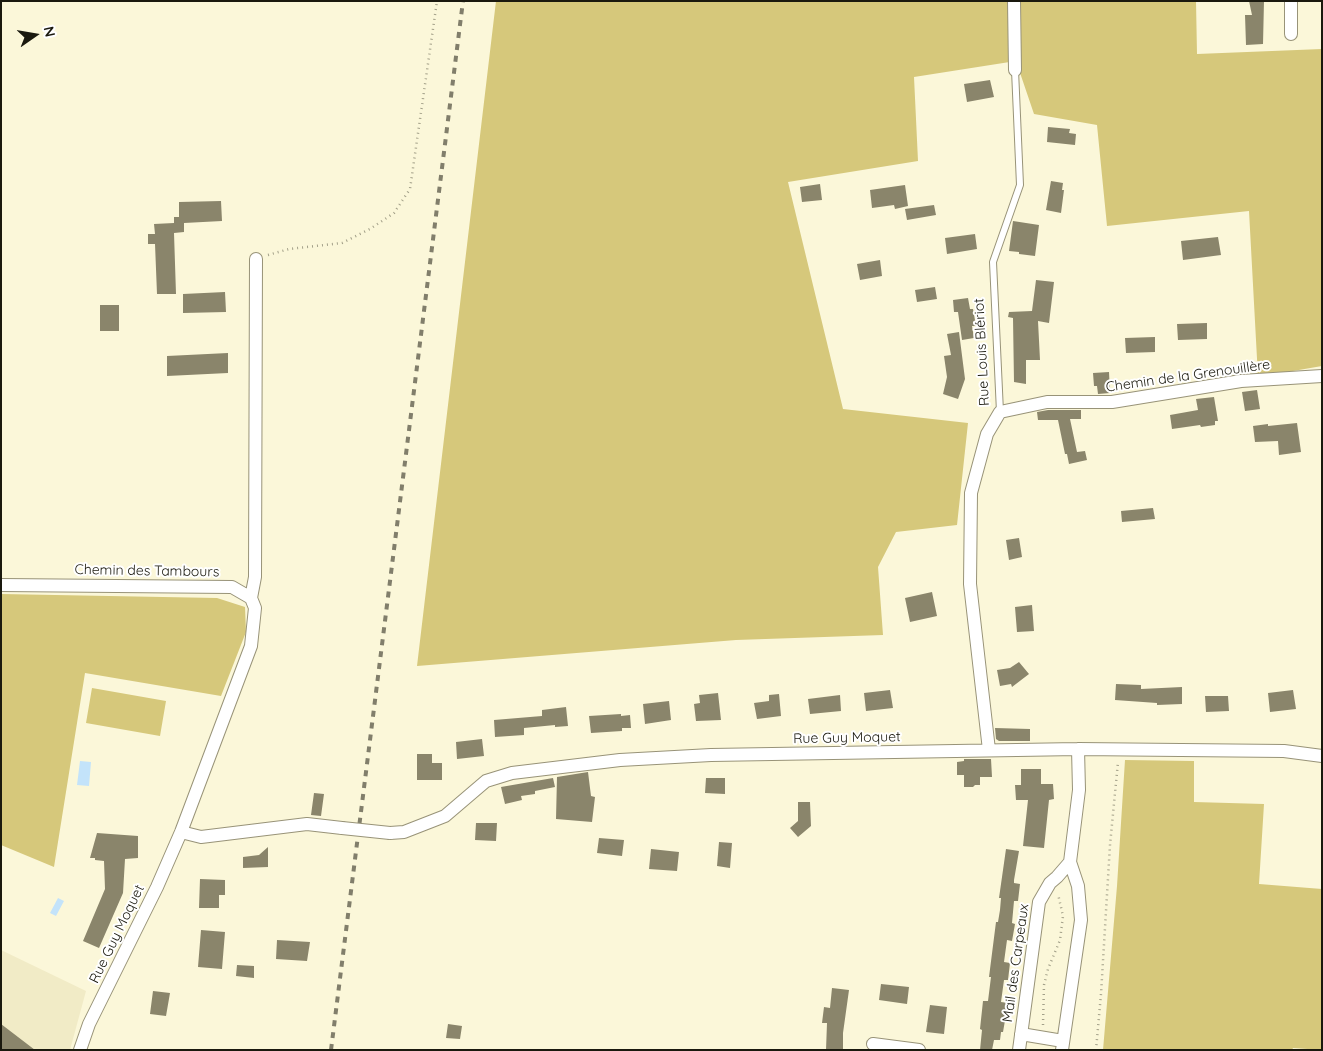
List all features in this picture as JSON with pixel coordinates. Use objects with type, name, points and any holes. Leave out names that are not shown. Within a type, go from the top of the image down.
[{"type":"street","points":[[1014,1],[1015,70]]},
{"type":"street","points":[[1291,1],[1291,34]]},
{"type":"street","points":[[181,832],[251,646],[255,608],[251,598],[255,577],[256,259]]},
{"type":"street","name":"Chemin de la Grenouillère","points":[[1000,412],[1048,402],[1112,402],[1241,381],[1322,376]]},
{"type":"street","name":"Rue Louis Blériot","points":[[989,750],[970,584],[971,494],[987,434],[1000,412]]},
{"type":"street","name":"Chemin des Tambours","points":[[1,585],[232,587],[251,598]]},
{"type":"street","name":"Rue Guy Moquet","points":[[80,1050],[89,1024],[157,887],[181,832],[201,837],[307,824],[390,833],[404,832],[445,816],[486,782],[512,773],[620,760],[693,756],[989,750],[1284,751],[1322,756]]},
{"type":"street","points":[[1021,1034],[1041,1038],[1063,1046],[1081,920],[1078,886],[1070,862],[1079,790],[1078,750]]},
{"type":"street","name":"Mail des Carpeaux","points":[[1019,1050],[1039,902],[1050,883],[1070,862]]},
{"type":"street","points":[[873,1044],[919,1050]]},
{"type":"lane","name":"Rue Louis Blériot","points":[[1000,412],[992,262],[1020,185],[1015,70]]},
{"type":"path","points":[[256,259],[289,249],[342,243],[370,229],[394,213],[410,189],[437,1]]},
{"type":"path","points":[[1096,1050],[1110,845],[1119,750]]},
{"type":"path","points":[[1041,1038],[1045,1018],[1044,985],[1048,969],[1060,940],[1063,916],[1059,896],[1050,883]]},
{"type":"shaded area","points":[[496,1],[1196,1],[1197,54],[1322,49],[1322,366],[1258,377],[1249,211],[1107,226],[1097,125],[1034,114],[1016,61],[914,77],[918,161],[788,182],[843,409],[968,423],[957,525],[896,532],[878,567],[883,635],[736,640],[417,666]]},
{"type":"shaded area","points":[[1,594],[217,598],[245,607],[246,632],[221,696],[85,673],[54,867],[1,845]]},
{"type":"shaded area","points":[[92,688],[166,701],[160,736],[86,723]]},
{"type":"shaded area","points":[[1125,760],[1194,761],[1194,802],[1264,804],[1259,884],[1322,889],[1322,1050],[1293,1048],[1292,1050],[1103,1050],[1117,886]]},
{"type":"shaded area","points":[[1,950],[86,991],[70,1050],[1,1050]]},
{"type":"water","points":[[80,761],[91,762],[89,786],[77,785]]},
{"type":"water","points":[[58,898],[64,901],[56,916],[50,913]]},
{"type":"building","points":[[1249,1],[1264,1],[1263,44],[1246,45],[1245,15],[1252,15]]},
{"type":"building","points":[[990,80],[994,97],[967,102],[964,84]]},
{"type":"building","points":[[1048,127],[1070,129],[1069,133],[1076,134],[1075,145],[1047,142]]},
{"type":"building","points":[[1051,181],[1063,183],[1061,213],[1046,210]]},
{"type":"building","points":[[820,184],[822,200],[802,202],[800,187]]},
{"type":"building","points":[[905,185],[908,206],[895,209],[894,205],[872,208],[870,190]]},
{"type":"building","points":[[221,201],[222,221],[184,223],[184,232],[174,233],[176,294],[157,294],[155,244],[148,244],[148,234],[155,234],[154,224],[174,223],[174,217],[179,217],[179,202]]},
{"type":"building","points":[[934,205],[936,215],[907,220],[905,209]]},
{"type":"building","points":[[1013,221],[1039,225],[1035,256],[1009,251]]},
{"type":"building","points":[[975,234],[977,249],[947,254],[945,238]]},
{"type":"building","points":[[1218,237],[1221,255],[1183,260],[1181,241]]},
{"type":"building","points":[[880,260],[882,276],[860,280],[857,264]]},
{"type":"building","points":[[1036,280],[1054,282],[1049,323],[1038,321],[1040,360],[1026,360],[1026,384],[1014,382],[1013,318],[1008,317],[1009,312],[1032,311]]},
{"type":"building","points":[[935,287],[937,299],[917,302],[915,290]]},
{"type":"building","points":[[225,292],[226,312],[183,313],[183,294]]},
{"type":"building","points":[[968,298],[970,309],[973,309],[976,326],[972,326],[974,338],[962,340],[958,312],[954,312],[953,300]]},
{"type":"building","points":[[100,305],[119,305],[119,331],[100,331]]},
{"type":"building","points":[[1207,323],[1207,339],[1178,340],[1177,324]]},
{"type":"building","points":[[959,332],[965,379],[958,399],[943,394],[947,377],[944,356],[951,355],[947,334]]},
{"type":"building","points":[[1155,337],[1155,352],[1126,353],[1125,338]]},
{"type":"building","points":[[228,353],[228,373],[167,376],[167,356]]},
{"type":"building","points":[[1109,372],[1110,393],[1098,394],[1097,386],[1094,386],[1093,373]]},
{"type":"building","points":[[1257,390],[1260,409],[1245,411],[1242,392]]},
{"type":"building","points":[[1214,397],[1218,421],[1215,421],[1215,425],[1172,429],[1170,415],[1198,410],[1196,399]]},
{"type":"building","points":[[1081,410],[1081,419],[1070,419],[1077,452],[1085,451],[1087,460],[1069,464],[1058,420],[1038,420],[1037,412]]},
{"type":"building","points":[[1297,423],[1301,452],[1279,455],[1278,441],[1255,442],[1253,426]]},
{"type":"building","points":[[1153,508],[1155,519],[1122,522],[1121,511]]},
{"type":"building","points":[[1019,538],[1022,557],[1009,560],[1006,540]]},
{"type":"building","points":[[932,592],[937,616],[910,622],[905,598]]},
{"type":"building","points":[[1032,605],[1034,631],[1017,632],[1015,607]]},
{"type":"building","points":[[1019,662],[1029,674],[1012,687],[1011,684],[1000,686],[997,670],[1010,668]]},
{"type":"building","points":[[1116,684],[1141,685],[1141,689],[1182,687],[1182,704],[1157,705],[1157,703],[1115,700]]},
{"type":"building","points":[[890,690],[893,708],[866,711],[864,693]]},
{"type":"building","points":[[1293,690],[1296,709],[1270,712],[1268,693]]},
{"type":"building","points":[[718,693],[721,720],[696,721],[694,704],[700,703],[699,695]]},
{"type":"building","points":[[779,694],[781,716],[757,719],[754,703],[769,701],[769,695]]},
{"type":"building","points":[[840,695],[841,711],[810,714],[808,699]]},
{"type":"building","points":[[1205,696],[1228,696],[1229,711],[1206,712]]},
{"type":"building","points":[[669,701],[671,720],[645,724],[643,704]]},
{"type":"building","points":[[566,707],[568,726],[555,727],[555,725],[524,728],[524,735],[495,737],[494,720],[542,716],[542,710]]},
{"type":"building","points":[[621,714],[621,716],[630,715],[631,728],[622,728],[622,731],[591,733],[589,716]]},
{"type":"building","points":[[995,728],[1030,729],[1030,741],[999,741],[996,739]]},
{"type":"building","points":[[482,739],[484,756],[457,759],[456,742]]},
{"type":"building","points":[[417,754],[432,754],[432,763],[442,763],[442,780],[417,780]]},
{"type":"building","points":[[964,759],[991,759],[992,777],[980,777],[980,785],[964,787],[964,775],[957,775],[957,762],[964,761]]},
{"type":"building","points":[[1021,769],[1041,769],[1041,784],[1053,784],[1054,799],[1049,800],[1044,848],[1023,846],[1028,800],[1016,800],[1015,785],[1021,785]]},
{"type":"building","points":[[588,772],[591,796],[595,797],[592,822],[556,819],[557,777]]},
{"type":"building","points":[[553,778],[555,787],[535,791],[535,794],[521,796],[522,800],[505,804],[501,787]]},
{"type":"building","points":[[706,778],[725,778],[725,794],[705,793]]},
{"type":"building","points":[[314,793],[324,794],[321,816],[311,815]]},
{"type":"building","points":[[798,802],[810,802],[811,826],[798,837],[790,828],[798,821]]},
{"type":"building","points":[[476,823],[497,823],[496,841],[475,840]]},
{"type":"building","points":[[97,833],[138,836],[138,858],[125,859],[123,893],[99,948],[83,941],[105,889],[104,861],[90,858]]},
{"type":"building","points":[[599,838],[624,840],[622,856],[597,853]]},
{"type":"building","points":[[719,842],[732,843],[730,868],[717,866]]},
{"type":"building","points":[[268,847],[268,867],[243,868],[243,857],[259,855]]},
{"type":"building","points":[[651,849],[679,852],[677,871],[649,869]]},
{"type":"building","points":[[1006,849],[1019,851],[1014,883],[1020,884],[1018,901],[1014,901],[1012,923],[1015,924],[1012,941],[1007,940],[1004,962],[1010,963],[1008,980],[1004,980],[1001,1002],[1008,1003],[1000,1040],[994,1040],[992,1050],[980,1050],[983,1001],[988,1001],[991,977],[989,977],[996,922],[998,922],[1000,910],[1001,898],[999,898]]},
{"type":"building","points":[[200,879],[225,880],[225,895],[219,895],[219,908],[199,908]]},
{"type":"building","points":[[201,930],[225,932],[222,969],[198,967]]},
{"type":"building","points":[[277,940],[310,942],[307,961],[276,959]]},
{"type":"building","points":[[237,965],[254,966],[254,978],[236,976]]},
{"type":"building","points":[[881,984],[909,987],[907,1004],[879,1000]]},
{"type":"building","points":[[832,988],[849,990],[843,1033],[843,1050],[826,1050],[827,1023],[822,1023],[824,1007],[830,1008]]},
{"type":"building","points":[[153,991],[170,993],[166,1016],[150,1014]]},
{"type":"building","points":[[930,1005],[947,1007],[944,1034],[926,1032]]},
{"type":"building","points":[[1,1024],[35,1050],[1,1050]]},
{"type":"building","points":[[448,1024],[462,1026],[460,1039],[446,1038]]},
{"type":"railway","points":[[331,1050],[463,1]]}]
